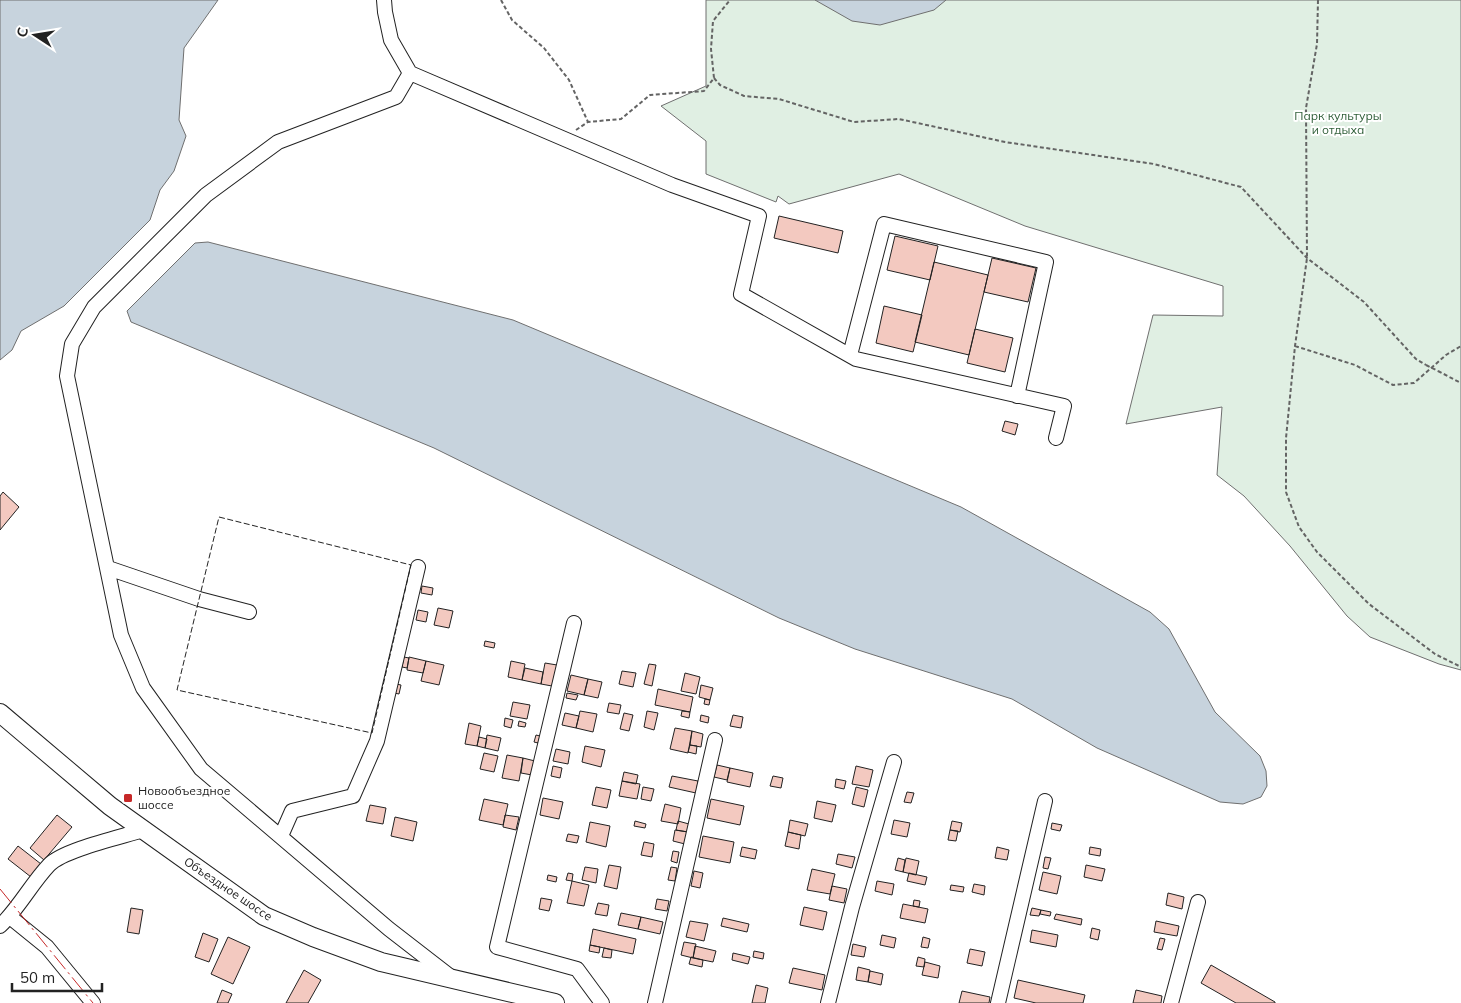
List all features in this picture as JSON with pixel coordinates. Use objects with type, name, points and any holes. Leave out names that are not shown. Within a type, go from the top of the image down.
[{"type":"main road","name":"Объездное шоссе","points":[[0,713],[110,806],[264,916],[380,962],[555,1003]]},
{"type":"street","points":[[384,0],[391,40],[410,73],[672,185],[759,216],[741,294],[856,359],[1064,406],[1056,438]]},
{"type":"street","points":[[410,73],[396,98],[278,142],[206,195],[94,306],[72,344],[67,376],[121,635],[143,688],[201,769],[389,929],[453,979]]},
{"type":"street","points":[[850,355],[884,224],[1046,262],[1017,396]]},
{"type":"street","points":[[281,836],[292,811],[353,796],[377,741],[418,567]]},
{"type":"street","points":[[108,568],[199,599],[249,612]]},
{"type":"street","points":[[574,623],[497,947],[577,969],[602,1003]]},
{"type":"street","points":[[655,1003],[714,740]]},
{"type":"street","points":[[828,1003],[852,908],[894,762]]},
{"type":"street","points":[[998,1003],[1045,801]]},
{"type":"street","points":[[92,1003],[47,948],[5,921],[49,864],[65,854],[143,830]]},
{"type":"street","points":[[1171,1003],[1198,902]]},
{"type":"path","points":[[501,0],[512,20],[544,48],[569,80],[588,122]]},
{"type":"path","points":[[730,0],[713,21],[711,49],[714,78],[720,85],[744,96],[779,99],[854,122],[899,119],[1005,142],[1154,164],[1241,187],[1307,258],[1364,302],[1416,359],[1461,383]]},
{"type":"path","points":[[1318,0],[1317,44],[1306,108],[1307,258],[1295,346],[1286,438],[1286,492],[1298,527],[1317,552],[1369,604],[1435,654],[1461,667]]},
{"type":"path","points":[[562,139],[588,122],[621,119],[650,95],[704,91],[714,78]]},
{"type":"path","points":[[1295,346],[1356,365],[1392,385],[1414,383],[1446,355],[1461,346]]},
{"type":"green space","name":"Парк культуры и отдыха","points":[[706,0],[1461,0],[1461,670],[1439,664],[1370,637],[1347,616],[1290,546],[1244,496],[1217,475],[1222,407],[1126,424],[1153,315],[1223,316],[1223,286],[1025,226],[899,174],[789,204],[778,196],[776,202],[706,174],[706,141],[661,106],[706,86]]},
{"type":"shaded area","points":[[0,0],[218,0],[184,48],[179,120],[186,136],[174,171],[160,190],[150,220],[64,306],[21,331],[12,350],[0,360]]},
{"type":"shaded area","points":[[815,0],[946,0],[934,10],[880,25],[852,21]]},
{"type":"shaded area","points":[[208,242],[513,320],[961,507],[1150,612],[1169,629],[1215,712],[1260,756],[1266,771],[1267,786],[1261,797],[1243,804],[1220,802],[1097,748],[1012,699],[855,649],[779,618],[434,448],[131,322],[127,311],[195,243]]},
{"type":"building","points":[[779,216],[843,231],[838,253],[774,238]]},
{"type":"building","points":[[895,236],[938,246],[930,280],[887,270]]},
{"type":"building","points":[[992,258],[1036,268],[1028,302],[984,292]]},
{"type":"building","points":[[934,262],[988,275],[969,355],[915,342]]},
{"type":"building","points":[[884,306],[922,315],[913,352],[876,343]]},
{"type":"building","points":[[975,329],[1013,338],[1005,372],[967,363]]},
{"type":"building","points":[[1005,421],[1018,424],[1015,435],[1002,431]]},
{"type":"building","points":[[3,492],[19,507],[0,530],[0,496]]},
{"type":"building","points":[[422,586],[433,588],[432,595],[421,593]]},
{"type":"building","points":[[438,608],[453,611],[449,628],[434,625]]},
{"type":"building","points":[[418,610],[428,612],[426,622],[416,620]]},
{"type":"building","points":[[485,641],[495,643],[494,648],[484,646]]},
{"type":"building","points":[[404,657],[409,658],[407,668],[402,667]]},
{"type":"building","points":[[409,657],[426,661],[423,673],[407,670]]},
{"type":"building","points":[[426,661],[444,665],[439,685],[421,681]]},
{"type":"building","points":[[511,661],[525,664],[522,680],[508,677]]},
{"type":"building","points":[[545,663],[557,665],[552,686],[541,684]]},
{"type":"building","points":[[649,664],[656,665],[652,686],[644,684]]},
{"type":"building","points":[[525,668],[543,672],[541,684],[522,680]]},
{"type":"building","points":[[622,671],[636,673],[633,687],[619,684]]},
{"type":"building","points":[[685,673],[700,677],[696,694],[681,691]]},
{"type":"building","points":[[571,675],[588,679],[584,695],[567,691]]},
{"type":"building","points":[[588,679],[602,682],[598,698],[584,695]]},
{"type":"building","points":[[396,684],[401,685],[399,694],[394,693]]},
{"type":"building","points":[[701,685],[713,688],[710,700],[699,697]]},
{"type":"building","points":[[658,689],[693,697],[690,712],[655,705]]},
{"type":"building","points":[[567,693],[578,695],[576,700],[566,698]]},
{"type":"building","points":[[705,699],[710,700],[709,705],[704,704]]},
{"type":"building","points":[[513,702],[530,705],[527,719],[510,716]]},
{"type":"building","points":[[609,703],[621,705],[619,714],[607,712]]},
{"type":"building","points":[[580,711],[597,714],[593,732],[576,728]]},
{"type":"building","points":[[647,711],[658,713],[654,730],[644,727]]},
{"type":"building","points":[[682,711],[690,712],[689,718],[681,716]]},
{"type":"building","points":[[565,713],[579,716],[576,728],[562,725]]},
{"type":"building","points":[[624,713],[633,715],[629,731],[620,729]]},
{"type":"building","points":[[701,715],[709,717],[708,723],[700,721]]},
{"type":"building","points":[[733,715],[743,717],[741,728],[730,726]]},
{"type":"building","points":[[505,718],[513,720],[511,728],[504,726]]},
{"type":"building","points":[[519,721],[526,723],[525,727],[518,726]]},
{"type":"building","points":[[469,723],[481,726],[477,746],[465,744]]},
{"type":"building","points":[[675,728],[692,731],[688,753],[670,749]]},
{"type":"building","points":[[692,731],[703,734],[701,747],[690,745]]},
{"type":"building","points":[[487,735],[501,738],[498,751],[485,748]]},
{"type":"building","points":[[536,735],[540,736],[538,743],[534,742]]},
{"type":"building","points":[[479,737],[487,739],[485,748],[477,746]]},
{"type":"building","points":[[690,745],[697,746],[696,754],[688,752]]},
{"type":"building","points":[[585,746],[605,750],[601,767],[582,762]]},
{"type":"building","points":[[556,749],[570,752],[568,764],[553,761]]},
{"type":"building","points":[[484,753],[498,756],[494,772],[480,769]]},
{"type":"building","points":[[507,755],[523,758],[519,781],[502,778]]},
{"type":"building","points":[[523,758],[535,761],[532,775],[521,773]]},
{"type":"building","points":[[717,765],[730,768],[727,780],[714,777]]},
{"type":"building","points":[[553,766],[562,768],[560,778],[551,776]]},
{"type":"building","points":[[856,766],[873,770],[869,787],[852,784]]},
{"type":"building","points":[[730,768],[753,773],[750,787],[727,782]]},
{"type":"building","points":[[624,772],[638,775],[636,784],[622,781]]},
{"type":"building","points":[[672,776],[698,781],[696,793],[669,787]]},
{"type":"building","points":[[773,776],[783,778],[781,788],[770,786]]},
{"type":"building","points":[[836,779],[846,781],[844,789],[835,787]]},
{"type":"building","points":[[622,781],[640,784],[637,799],[619,796]]},
{"type":"building","points":[[596,787],[611,790],[607,808],[592,805]]},
{"type":"building","points":[[643,787],[654,789],[651,801],[641,799]]},
{"type":"building","points":[[856,787],[868,790],[864,807],[852,804]]},
{"type":"building","points":[[907,792],[914,793],[911,803],[904,802]]},
{"type":"building","points":[[543,798],[563,802],[559,819],[540,815]]},
{"type":"building","points":[[484,799],[508,804],[503,825],[479,820]]},
{"type":"building","points":[[711,799],[744,806],[740,825],[707,818]]},
{"type":"building","points":[[817,801],[836,805],[832,822],[814,818]]},
{"type":"building","points":[[665,804],[681,808],[678,824],[661,821]]},
{"type":"building","points":[[370,805],[386,808],[383,824],[366,821]]},
{"type":"building","points":[[57,815],[72,827],[44,860],[30,848]]},
{"type":"building","points":[[505,815],[519,817],[516,830],[503,827]]},
{"type":"building","points":[[395,817],[417,822],[413,841],[391,836]]},
{"type":"building","points":[[790,820],[808,824],[805,836],[788,832]]},
{"type":"building","points":[[894,820],[910,823],[907,837],[891,834]]},
{"type":"building","points":[[635,821],[646,824],[645,828],[634,826]]},
{"type":"building","points":[[678,821],[689,824],[688,832],[676,830]]},
{"type":"building","points":[[952,821],[962,823],[960,832],[950,830]]},
{"type":"building","points":[[590,822],[610,826],[606,847],[586,842]]},
{"type":"building","points":[[1052,823],[1062,825],[1060,831],[1051,829]]},
{"type":"building","points":[[675,830],[688,832],[685,844],[673,841]]},
{"type":"building","points":[[950,830],[958,831],[956,841],[948,840]]},
{"type":"building","points":[[788,832],[801,835],[799,849],[785,846]]},
{"type":"building","points":[[568,834],[579,836],[577,843],[566,841]]},
{"type":"building","points":[[703,836],[734,842],[730,863],[699,857]]},
{"type":"building","points":[[644,842],[654,844],[652,857],[641,855]]},
{"type":"building","points":[[18,846],[41,864],[31,877],[8,859]]},
{"type":"building","points":[[742,847],[757,850],[755,859],[740,856]]},
{"type":"building","points":[[997,847],[1009,850],[1007,860],[995,858]]},
{"type":"building","points":[[1090,847],[1101,849],[1100,856],[1089,854]]},
{"type":"building","points":[[673,851],[679,852],[677,863],[671,861]]},
{"type":"building","points":[[838,854],[855,857],[852,868],[836,864]]},
{"type":"building","points":[[1045,857],[1051,858],[1048,869],[1043,868]]},
{"type":"building","points":[[898,858],[905,860],[903,872],[895,870]]},
{"type":"building","points":[[906,858],[919,861],[916,875],[903,872]]},
{"type":"building","points":[[609,865],[621,867],[617,889],[604,886]]},
{"type":"building","points":[[1086,865],[1105,869],[1102,881],[1084,877]]},
{"type":"building","points":[[585,867],[598,869],[596,883],[582,880]]},
{"type":"building","points":[[671,867],[677,868],[675,881],[668,880]]},
{"type":"building","points":[[812,869],[835,874],[830,894],[807,890]]},
{"type":"building","points":[[694,871],[703,873],[700,888],[691,886]]},
{"type":"building","points":[[1043,872],[1061,876],[1057,894],[1039,890]]},
{"type":"building","points":[[568,873],[573,874],[572,881],[566,880]]},
{"type":"building","points":[[909,873],[927,877],[925,885],[907,881]]},
{"type":"building","points":[[548,875],[557,877],[556,882],[547,880]]},
{"type":"building","points":[[572,881],[589,885],[584,906],[567,903]]},
{"type":"building","points":[[877,881],[894,884],[892,895],[875,891]]},
{"type":"building","points":[[974,884],[985,886],[984,895],[972,892]]},
{"type":"building","points":[[951,885],[964,887],[963,892],[950,890]]},
{"type":"building","points":[[832,886],[847,889],[844,903],[829,900]]},
{"type":"building","points":[[1168,893],[1184,897],[1182,909],[1166,905]]},
{"type":"building","points":[[541,898],[552,900],[549,911],[539,909]]},
{"type":"building","points":[[657,899],[669,901],[667,911],[655,909]]},
{"type":"building","points":[[914,900],[920,901],[919,907],[913,906]]},
{"type":"building","points":[[598,903],[609,905],[607,916],[595,914]]},
{"type":"building","points":[[903,904],[928,909],[925,923],[900,918]]},
{"type":"building","points":[[804,907],[827,912],[823,930],[800,925]]},
{"type":"building","points":[[131,908],[143,910],[139,934],[127,932]]},
{"type":"building","points":[[1032,908],[1041,910],[1039,916],[1030,915]]},
{"type":"building","points":[[1041,910],[1051,912],[1050,916],[1040,914]]},
{"type":"building","points":[[621,913],[641,917],[638,929],[618,925]]},
{"type":"building","points":[[1056,914],[1082,919],[1081,925],[1054,919]]},
{"type":"building","points":[[641,917],[663,922],[660,934],[638,929]]},
{"type":"building","points":[[723,918],[749,924],[747,932],[721,926]]},
{"type":"building","points":[[690,921],[708,924],[704,941],[686,937]]},
{"type":"building","points":[[1156,921],[1179,926],[1177,936],[1154,932]]},
{"type":"building","points":[[1092,928],[1100,930],[1098,940],[1090,938]]},
{"type":"building","points":[[593,929],[636,939],[633,954],[590,945]]},
{"type":"building","points":[[1032,930],[1058,935],[1056,947],[1030,942]]},
{"type":"building","points":[[203,933],[218,939],[209,962],[195,957]]},
{"type":"building","points":[[882,935],[896,938],[894,948],[880,945]]},
{"type":"building","points":[[228,937],[250,947],[233,984],[211,974]]},
{"type":"building","points":[[923,937],[930,939],[928,948],[921,947]]},
{"type":"building","points":[[1160,938],[1165,939],[1162,950],[1157,949]]},
{"type":"building","points":[[684,942],[696,944],[693,958],[681,955]]},
{"type":"building","points":[[853,944],[866,947],[864,957],[851,955]]},
{"type":"building","points":[[590,945],[600,947],[599,953],[589,951]]},
{"type":"building","points":[[695,946],[716,951],[713,962],[693,958]]},
{"type":"building","points":[[604,948],[612,950],[611,958],[602,957]]},
{"type":"building","points":[[970,949],[985,952],[982,966],[967,963]]},
{"type":"building","points":[[754,951],[764,953],[763,959],[753,957]]},
{"type":"building","points":[[733,953],[750,957],[748,964],[732,960]]},
{"type":"building","points":[[691,957],[703,960],[702,967],[689,964]]},
{"type":"building","points":[[918,957],[925,959],[924,967],[916,966]]},
{"type":"building","points":[[925,962],[940,966],[938,978],[922,975]]},
{"type":"building","points":[[1211,965],[1275,1003],[1236,1003],[1201,983]]},
{"type":"building","points":[[858,967],[870,970],[868,982],[856,980]]},
{"type":"building","points":[[793,968],[825,975],[822,990],[789,983]]},
{"type":"building","points":[[304,970],[321,980],[308,1003],[286,1003]]},
{"type":"building","points":[[870,971],[883,974],[881,985],[868,982]]},
{"type":"building","points":[[1018,980],[1085,995],[1083,1003],[1036,1003],[1014,998]]},
{"type":"building","points":[[756,985],[768,988],[765,1003],[752,1003]]},
{"type":"building","points":[[222,990],[232,994],[228,1003],[217,1003]]},
{"type":"building","points":[[1136,990],[1162,996],[1161,1003],[1133,1003]]},
{"type":"building","points":[[962,991],[990,997],[989,1003],[959,1003]]},
{"type":"fence","points":[[219,517],[411,565],[372,733],[177,690],[219,517]]},
{"type":"power","points":[[0,889],[93,1003]]},
{"type":"place","name":"Новообъездное шоссе","points":[[128,798]]}]
